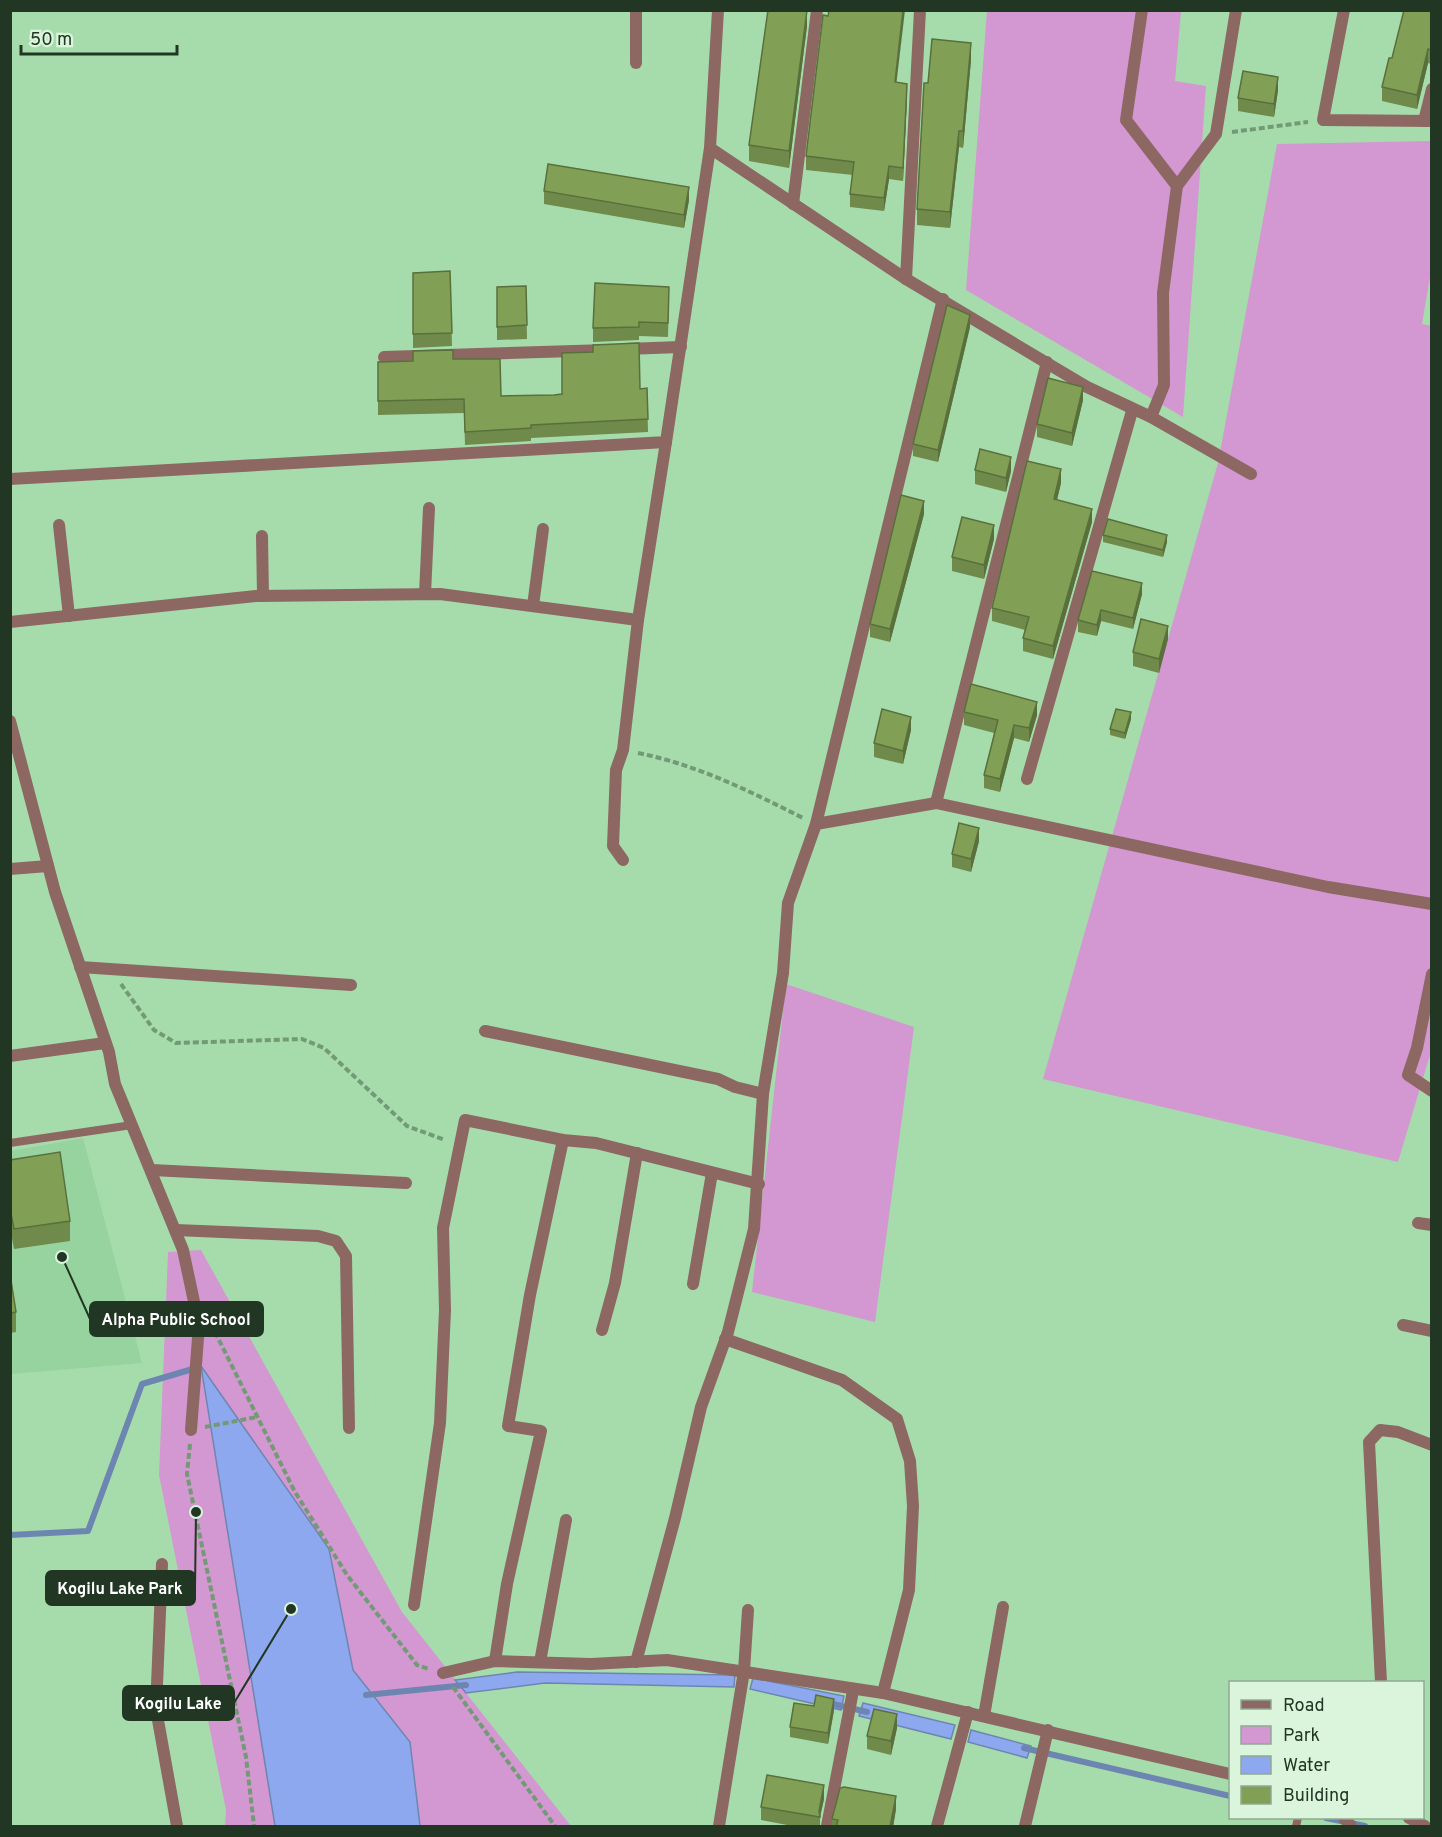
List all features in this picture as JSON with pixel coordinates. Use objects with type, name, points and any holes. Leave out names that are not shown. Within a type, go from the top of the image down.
[{"type":"street","points":[[636,10],[636,63]]},
{"type":"street","points":[[623,860],[613,846],[616,770],[623,750],[638,620],[710,148],[718,10]]},
{"type":"street","points":[[793,204],[817,10]]},
{"type":"street","points":[[906,279],[920,10]]},
{"type":"street","points":[[1142,10],[1126,120],[1177,186]]},
{"type":"street","points":[[1150,417],[1164,385],[1163,293],[1177,186],[1216,134],[1236,10]]},
{"type":"street","points":[[1344,10],[1323,120],[1428,122],[1431,89]]},
{"type":"street","points":[[710,148],[906,279],[1132,411],[1150,417],[1251,474]]},
{"type":"street","points":[[636,1662],[675,1518],[701,1407],[725,1339],[754,1229],[759,1184],[763,1094],[783,973],[788,903],[816,824],[943,299]]},
{"type":"street","points":[[384,357],[681,347]]},
{"type":"street","points":[[936,802],[1047,362]]},
{"type":"street","points":[[1027,779],[1132,411]]},
{"type":"street","points":[[10,479],[666,442]]},
{"type":"street","points":[[425,594],[429,508]]},
{"type":"street","points":[[59,525],[69,616]]},
{"type":"street","points":[[533,606],[543,529]]},
{"type":"street","points":[[262,536],[263,596]]},
{"type":"street","points":[[10,622],[263,596],[425,594],[638,620]]},
{"type":"street","points":[[10,721],[48,866],[105,1043],[115,1084],[183,1250],[199,1325],[191,1430]]},
{"type":"street","points":[[816,824],[936,802],[1328,887],[1431,904]]},
{"type":"street","points":[[10,869],[48,866]]},
{"type":"street","points":[[80,967],[351,985]]},
{"type":"street","points":[[1431,974],[1417,1048],[1408,1076],[1431,1090]]},
{"type":"street","points":[[485,1031],[718,1079],[735,1087],[763,1094]]},
{"type":"street","points":[[10,1056],[105,1043]]},
{"type":"street","points":[[414,1605],[440,1423],[445,1310],[443,1228],[465,1120],[563,1140],[596,1143],[759,1184]]},
{"type":"street","points":[[495,1661],[507,1584],[541,1431],[508,1426],[530,1295],[563,1140]]},
{"type":"street","points":[[602,1330],[615,1283],[637,1153]]},
{"type":"street","points":[[152,1170],[406,1183]]},
{"type":"street","points":[[693,1284],[712,1173]]},
{"type":"street","points":[[1418,1223],[1431,1226]]},
{"type":"street","points":[[176,1230],[318,1236],[336,1240],[346,1256],[349,1428]]},
{"type":"street","points":[[1403,1325],[1431,1331]]},
{"type":"street","points":[[725,1339],[842,1380],[897,1419],[909,1461],[913,1506],[910,1578],[883,1693]]},
{"type":"street","points":[[1381,1681],[1369,1442],[1380,1430],[1398,1432],[1431,1444]]},
{"type":"street","points":[[540,1662],[566,1520]]},
{"type":"street","points":[[162,1564],[156,1709],[177,1827]]},
{"type":"street","points":[[984,1716],[1003,1607]]},
{"type":"street","points":[[719,1827],[744,1671],[748,1610]]},
{"type":"street","points":[[443,1673],[495,1661],[591,1664],[667,1660],[744,1671],[853,1691],[883,1693],[1229,1774]]},
{"type":"street","points":[[827,1827],[853,1691]]},
{"type":"street","points":[[937,1827],[968,1712]]},
{"type":"street","points":[[1025,1827],[1048,1730]]},
{"type":"street","points":[[1411,1819],[1425,1827]]},
{"type":"lane","points":[[10,1143],[132,1125]]},
{"type":"path","points":[[1216,134],[1323,120]]},
{"type":"path","points":[[623,750],[674,760],[721,777],[816,824]]},
{"type":"path","points":[[110,969],[154,1030],[176,1042],[302,1039],[324,1048],[406,1126],[460,1145]]},
{"type":"path","points":[[211,1324],[295,1492],[347,1575],[417,1665],[443,1673],[555,1827]]},
{"type":"path","points":[[254,1827],[246,1757],[187,1474],[191,1430],[257,1417]]},
{"type":"shaded area","points":[[83,1138],[142,1363],[11,1374],[11,1151]]},
{"type":"green space","points":[[987,11],[1181,11],[1175,81],[1206,86],[1183,417],[966,290]]},
{"type":"green space","points":[[1431,141],[1431,271],[1422,324],[1432,326],[1432,1048],[1398,1162],[1043,1079],[1218,463],[1277,144]]},
{"type":"green space","points":[[786,984],[914,1027],[875,1322],[752,1292]]},
{"type":"green space","points":[[201,1250],[402,1612],[571,1826],[420,1826],[410,1742],[353,1670],[329,1549],[201,1368],[275,1820],[275,1826],[225,1826],[226,1810],[159,1475],[168,1252]]},
{"type":"water","points":[[201,1366],[329,1549],[353,1670],[410,1742],[420,1826],[275,1826]]},
{"type":"water","points":[[517,1672],[735,1675],[734,1687],[545,1683],[466,1693],[455,1680]]},
{"type":"water","points":[[753,1678],[844,1696],[841,1710],[750,1689]]},
{"type":"water","points":[[863,1703],[955,1725],[951,1739],[859,1716]]},
{"type":"water","points":[[971,1730],[1031,1746],[1027,1758],[968,1742]]},
{"type":"building","points":[[768,10],[807,10],[789,151],[749,145]]},
{"type":"building","points":[[829,10],[903,10],[895,82],[907,84],[903,168],[889,166],[884,198],[850,194],[854,162],[806,156],[823,15],[828,16]]},
{"type":"building","points":[[1404,10],[1431,10],[1431,50],[1428,49],[1417,95],[1382,87]]},
{"type":"building","points":[[932,39],[971,43],[963,131],[959,131],[950,212],[917,209],[924,83],[928,83]]},
{"type":"building","points":[[1243,71],[1278,77],[1274,104],[1238,98]]},
{"type":"building","points":[[548,164],[689,187],[684,215],[544,191]]},
{"type":"building","points":[[450,271],[452,333],[413,334],[413,273]]},
{"type":"building","points":[[595,283],[669,287],[668,323],[639,322],[639,327],[593,328]]},
{"type":"building","points":[[526,286],[527,325],[497,327],[497,287]]},
{"type":"building","points":[[947,305],[970,315],[938,450],[913,444]]},
{"type":"building","points":[[639,343],[640,389],[647,388],[648,419],[531,425],[531,428],[465,432],[464,399],[378,401],[378,362],[413,361],[413,351],[453,350],[453,359],[500,359],[501,396],[554,395],[562,394],[562,353],[593,352],[593,345]]},
{"type":"building","points":[[1048,378],[1083,387],[1072,433],[1037,424]]},
{"type":"building","points":[[980,449],[1011,457],[1006,478],[975,470]]},
{"type":"building","points":[[1027,461],[1061,469],[1054,499],[1092,509],[1053,646],[1023,638],[1029,617],[992,608]]},
{"type":"building","points":[[901,495],[924,501],[890,629],[870,624]]},
{"type":"building","points":[[962,517],[994,525],[984,565],[952,557]]},
{"type":"building","points":[[1108,519],[1167,535],[1163,550],[1103,535]]},
{"type":"building","points":[[1092,571],[1142,583],[1133,618],[1101,610],[1097,625],[1078,620]]},
{"type":"building","points":[[1141,619],[1168,626],[1159,659],[1133,652]]},
{"type":"building","points":[[971,684],[1037,702],[1029,728],[1014,725],[1000,779],[984,775],[998,720],[964,712]]},
{"type":"building","points":[[882,709],[911,717],[903,751],[874,743]]},
{"type":"building","points":[[1116,709],[1131,712],[1125,733],[1110,729]]},
{"type":"building","points":[[959,823],[979,828],[971,859],[952,854]]},
{"type":"building","points":[[60,1152],[70,1221],[14,1229],[10,1208],[10,1160]]},
{"type":"building","points":[[10,1274],[16,1312],[10,1313]]},
{"type":"building","points":[[816,1695],[834,1699],[828,1733],[790,1727],[794,1703],[814,1706]]},
{"type":"building","points":[[874,1709],[897,1714],[891,1741],[867,1736]]},
{"type":"building","points":[[767,1775],[824,1785],[820,1817],[761,1807]]},
{"type":"building","points":[[840,1788],[896,1796],[890,1827],[836,1827],[838,1820],[832,1819]]},
{"type":"waterway","points":[[10,1535],[88,1531],[142,1384],[196,1368]]},
{"type":"waterway","points":[[366,1695],[466,1685]]},
{"type":"waterway","points":[[833,1704],[867,1712]]},
{"type":"waterway","points":[[1024,1748],[1229,1796]]},
{"type":"waterway","points":[[1331,1819],[1365,1826]]},
{"type":"place","name":"Alpha Public School","points":[[62,1257]]},
{"type":"place","name":"Kogilu Lake Park","points":[[196,1512]]},
{"type":"place","name":"Kogilu Lake","points":[[291,1609]]}]
